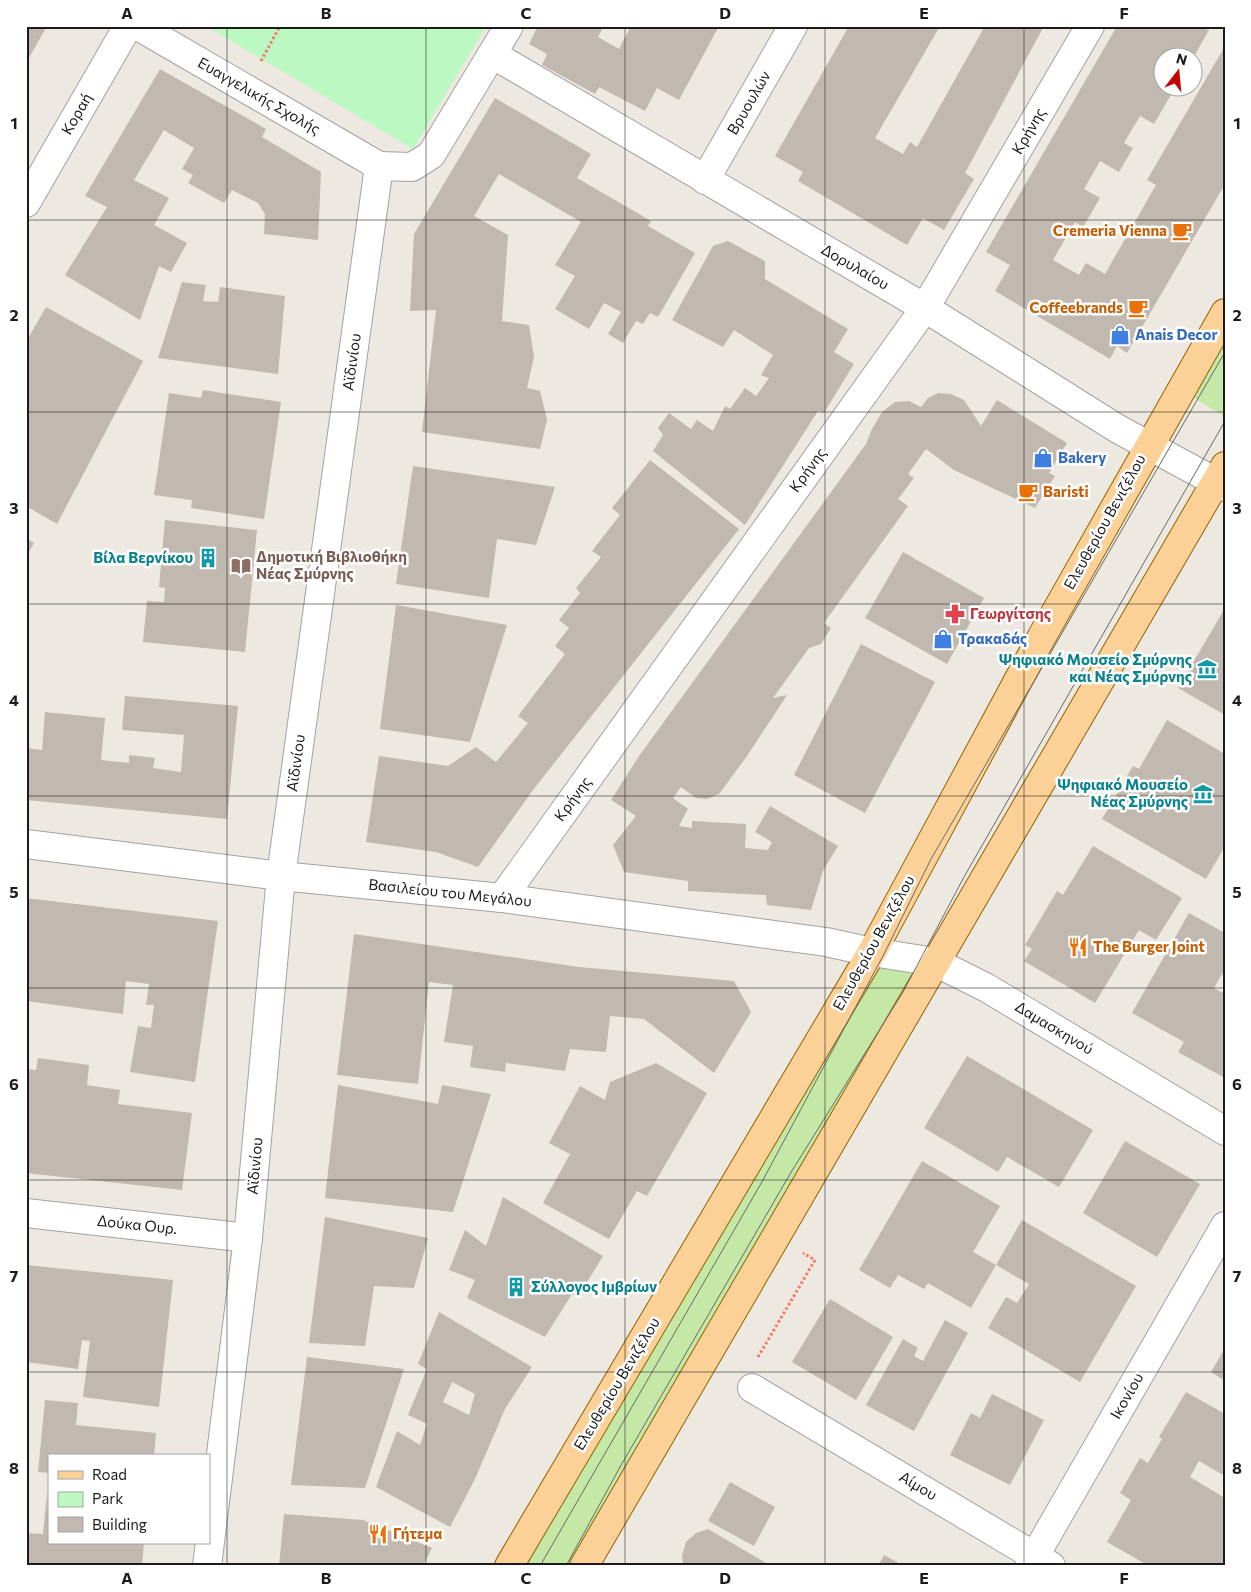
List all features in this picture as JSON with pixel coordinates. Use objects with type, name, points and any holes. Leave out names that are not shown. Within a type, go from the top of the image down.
[{"type":"main road","name":"Ελευθερίου Βενιζέλου","points":[[509,1566],[872,952],[1041,638],[1225,313]]},
{"type":"main road","points":[[584,1566],[935,962],[1222,478]]},
{"type":"street","name":"Κοραή","points":[[26,203],[128,26]]},
{"type":"street","name":"Ευαγγελικής Σχολής","points":[[138,26],[379,166]]},
{"type":"street","points":[[379,166],[412,166],[431,155],[509,26]]},
{"type":"street","name":"Βρυουλών","points":[[705,180],[793,26]]},
{"type":"street","name":"Κρήνης","points":[[502,898],[925,308],[1090,26]]},
{"type":"street","name":"Δορυλαίου","points":[[492,54],[925,308],[1148,446],[1222,478]]},
{"type":"street","name":"Αϊδινίου","points":[[210,1542],[248,1238],[281,876],[379,166]]},
{"type":"street","name":"Βασιλείου του Μεγάλου","points":[[26,844],[281,876],[502,898],[826,942],[872,952]]},
{"type":"street","name":"Δαμασκηνού","points":[[872,952],[935,962],[986,988],[1225,1131]]},
{"type":"street","name":"Δούκα Ουρ.","points":[[26,1213],[248,1238]]},
{"type":"street","name":"Ικονίου","points":[[1038,1562],[1225,1226]]},
{"type":"street","name":"Αίμου","points":[[752,1388],[785,1406],[1038,1562]]},
{"type":"street","name":"Αϊδινίου","points":[[207,1566],[210,1544]]},
{"type":"path","points":[[245,89],[280,26]]},
{"type":"path","points":[[752,1388],[742,1383],[797,1293]]},
{"type":"green space","points":[[206,26],[486,26],[413,149]]},
{"type":"green space","points":[[1225,331],[1225,417],[1188,394]]},
{"type":"green space","points":[[874,961],[926,966],[578,1566],[518,1566]]},
{"type":"building","points":[[26,26],[47,26],[26,63]]},
{"type":"building","points":[[538,26],[604,26],[598,37],[619,49],[631,26],[719,26],[679,100],[657,88],[645,111],[599,87],[595,94],[542,65],[547,54],[529,44]]},
{"type":"building","points":[[849,26],[940,26],[875,138],[903,154],[910,142],[917,147],[985,26],[1044,26],[965,173],[974,179],[944,230],[923,218],[907,245],[798,181],[803,172],[775,156]]},
{"type":"building","points":[[1117,26],[1191,26],[1209,30],[1199,48],[1154,48],[1154,98],[1169,98],[1154,124],[1140,116],[1124,143],[1133,148],[1119,172],[1100,161],[1084,189],[1100,198],[1083,227],[1075,222],[1053,260],[1079,275],[1086,263],[1105,274],[1156,185],[1147,180],[1195,98],[1204,98],[1204,82],[1225,46],[1225,184],[1127,353],[1117,346],[1110,359],[995,291],[1010,265],[986,252]]},
{"type":"building","points":[[160,69],[266,129],[262,137],[321,172],[318,240],[264,234],[265,214],[258,203],[232,190],[224,203],[188,183],[193,175],[182,169],[194,148],[164,130],[134,180],[169,198],[154,225],[187,243],[171,272],[159,266],[140,320],[65,275],[107,207],[85,196]]},
{"type":"building","points":[[495,98],[591,154],[577,178],[651,221],[648,226],[695,253],[658,317],[650,313],[643,324],[636,321],[623,343],[608,334],[621,312],[604,303],[589,329],[555,309],[575,276],[555,265],[581,222],[499,174],[474,216],[508,235],[502,321],[529,325],[534,357],[527,388],[540,391],[547,420],[540,449],[422,432],[436,310],[410,311],[414,234]]},
{"type":"building","points":[[728,241],[765,261],[765,279],[848,329],[834,352],[854,364],[824,413],[818,411],[745,525],[653,451],[663,435],[658,428],[669,413],[691,429],[697,420],[713,431],[725,406],[730,409],[745,388],[756,396],[769,378],[761,375],[773,355],[734,330],[723,347],[672,320],[713,246]]},
{"type":"building","points":[[182,282],[206,285],[203,301],[218,302],[220,287],[285,296],[278,374],[158,358]]},
{"type":"building","points":[[46,307],[143,361],[57,524],[26,506],[26,342]]},
{"type":"building","points":[[203,390],[281,402],[264,519],[191,508],[192,500],[154,495],[169,393],[201,398]]},
{"type":"building","points":[[938,393],[951,394],[964,400],[981,426],[997,400],[1067,443],[1049,473],[1055,476],[1035,508],[954,470],[926,449],[908,474],[914,478],[898,499],[908,506],[824,623],[831,628],[821,644],[809,648],[773,698],[787,695],[747,756],[719,794],[707,799],[696,798],[681,787],[673,798],[688,809],[679,826],[692,828],[692,821],[746,824],[745,848],[768,850],[772,842],[755,832],[770,806],[838,846],[823,871],[811,910],[767,905],[766,895],[688,891],[688,881],[624,872],[613,845],[636,816],[611,800],[639,756],[866,444],[882,412],[895,402],[909,401],[921,407],[928,398]]},
{"type":"building","points":[[650,460],[739,529],[533,790],[478,867],[436,852],[366,842],[379,756],[448,766],[476,747],[496,762],[528,723],[518,716],[565,654],[555,646],[569,628],[559,620],[580,593],[576,588],[601,557],[592,551],[620,515],[612,508]]},
{"type":"building","points":[[413,466],[555,487],[536,545],[497,539],[489,598],[396,584]]},
{"type":"building","points":[[165,520],[257,530],[245,652],[143,642],[147,601],[164,602],[165,588],[159,587]]},
{"type":"building","points":[[26,538],[34,543],[26,557]]},
{"type":"building","points":[[903,552],[984,598],[947,664],[865,618]]},
{"type":"building","points":[[396,605],[507,625],[470,742],[380,729]]},
{"type":"building","name":"Ψηφιακό Μουσείο Σμύρνης και Νέας Σμύρνης","points":[[1225,608],[1225,715],[1178,688]]},
{"type":"building","points":[[861,644],[935,682],[865,813],[794,775]]},
{"type":"building","points":[[125,696],[238,706],[227,819],[26,800],[26,748],[42,750],[45,712],[105,718],[101,760],[129,763],[129,755],[155,758],[153,768],[181,772],[184,735],[122,730]]},
{"type":"building","points":[[1167,720],[1225,754],[1225,846],[1206,879],[1102,819],[1133,766],[1139,769]]},
{"type":"building","points":[[1093,846],[1182,898],[1156,940],[1139,930],[1095,1003],[1024,961],[1032,949],[1025,945],[1057,891],[1063,895]]},
{"type":"building","points":[[26,898],[218,921],[195,1082],[130,1072],[138,1026],[151,1028],[154,1005],[146,1005],[149,984],[126,981],[123,1014],[26,1001]]},
{"type":"building","points":[[1189,913],[1225,933],[1225,976],[1222,974],[1214,988],[1225,994],[1225,1078],[1178,1052],[1184,1042],[1132,1013]]},
{"type":"building","points":[[354,934],[579,967],[734,981],[751,1012],[714,1073],[644,1019],[610,1016],[606,1052],[570,1049],[565,1071],[506,1063],[505,1072],[470,1067],[473,1046],[444,1042],[453,985],[429,982],[418,1084],[337,1075]]},
{"type":"building","points":[[967,1056],[1093,1130],[1059,1187],[1007,1157],[998,1172],[924,1128]]},
{"type":"building","points":[[38,1058],[89,1065],[87,1085],[120,1090],[118,1104],[192,1113],[182,1190],[26,1173],[26,1069],[36,1070]]},
{"type":"building","points":[[656,1063],[707,1093],[647,1196],[637,1191],[609,1239],[543,1203],[570,1154],[549,1143],[580,1086],[605,1100],[610,1082]]},
{"type":"building","points":[[338,1085],[438,1104],[442,1085],[491,1094],[453,1212],[325,1198]]},
{"type":"building","points":[[1125,1141],[1200,1184],[1157,1257],[1083,1213]]},
{"type":"building","points":[[922,1161],[1000,1206],[973,1252],[996,1265],[971,1308],[928,1283],[924,1289],[898,1275],[890,1288],[859,1270]]},
{"type":"building","points":[[503,1197],[603,1256],[578,1297],[572,1294],[545,1337],[467,1298],[475,1280],[449,1270],[465,1230],[486,1246]]},
{"type":"building","points":[[325,1217],[428,1238],[414,1288],[374,1286],[365,1346],[309,1343]]},
{"type":"building","points":[[1022,1220],[1136,1286],[1080,1382],[988,1328],[1006,1297],[1017,1303],[1029,1284],[996,1265]]},
{"type":"building","points":[[26,1265],[173,1280],[159,1407],[83,1397],[90,1341],[82,1340],[78,1369],[26,1362]]},
{"type":"building","points":[[830,1299],[893,1337],[856,1400],[792,1362]]},
{"type":"building","points":[[439,1312],[532,1367],[505,1409],[475,1479],[450,1527],[376,1487],[397,1431],[420,1445],[427,1424],[408,1415],[427,1369],[418,1364]],"holes":[[[452,1382],[475,1394],[469,1415],[443,1402]]]},
{"type":"building","points":[[945,1320],[968,1333],[914,1431],[866,1405],[903,1339],[918,1348],[914,1356],[923,1361]]},
{"type":"building","points":[[1225,1348],[1225,1381],[1211,1372]]},
{"type":"building","points":[[307,1357],[404,1369],[365,1488],[291,1485]]},
{"type":"building","points":[[1186,1392],[1225,1414],[1225,1476],[1199,1461],[1190,1477],[1225,1498],[1225,1559],[1221,1566],[1149,1566],[1107,1542],[1131,1500],[1120,1493],[1140,1458],[1148,1463],[1162,1439],[1159,1437]]},
{"type":"building","points":[[992,1394],[1044,1420],[1010,1485],[950,1455],[971,1413],[980,1418]]},
{"type":"building","points":[[45,1400],[78,1403],[76,1425],[156,1433],[154,1454],[48,1454],[48,1473],[38,1472]]},
{"type":"building","points":[[730,1482],[775,1507],[754,1546],[708,1521]]},
{"type":"building","points":[[47,1493],[48,1544],[144,1544],[142,1566],[26,1566],[26,1533],[43,1534]]},
{"type":"building","points":[[284,1514],[363,1520],[432,1548],[423,1566],[279,1566]]},
{"type":"building","points":[[708,1529],[766,1563],[765,1566],[683,1566],[682,1556],[686,1542],[696,1533]]},
{"type":"building","points":[[884,1555],[904,1566],[878,1566]]},
{"type":"tram line","points":[[540,1566],[763,1180],[884,954],[931,859],[1225,352]]},
{"type":"tram line","points":[[566,1566],[620,1467],[790,1174],[903,992],[964,877],[1225,421]]},
{"type":"place","name":"Cremeria Vienna","points":[[1182,231]]},
{"type":"place","name":"Coffeebrands","points":[[1138,308]]},
{"type":"place","name":"Anais Decor","points":[[1120,335]]},
{"type":"place","name":"Bakery","points":[[1043,458]]},
{"type":"place","name":"Baristi","points":[[1028,492]]},
{"type":"place","name":"Βίλα Βερνίκου","points":[[208,558]]},
{"type":"place","name":"Δημοτική Βιβλιοθήκη Νέας Σμύρνης","points":[[241,566]]},
{"type":"place","name":"Γεωργίτσης","points":[[955,614]]},
{"type":"place","name":"Τρακαδάς","points":[[943,639]]},
{"type":"place","name":"Ψηφιακό Μουσείο Σμύρνης και Νέας Σμύρνης","points":[[1207,669]]},
{"type":"place","name":"Ψηφιακό Μουσείο Νέας Σμύρνης","points":[[1203,794]]},
{"type":"place","name":"The Burger Joint","points":[[1078,947]]},
{"type":"place","name":"Σύλλογος Ιμβρίων","points":[[516,1287]]},
{"type":"place","name":"Γήτεμα","points":[[378,1534]]}]
